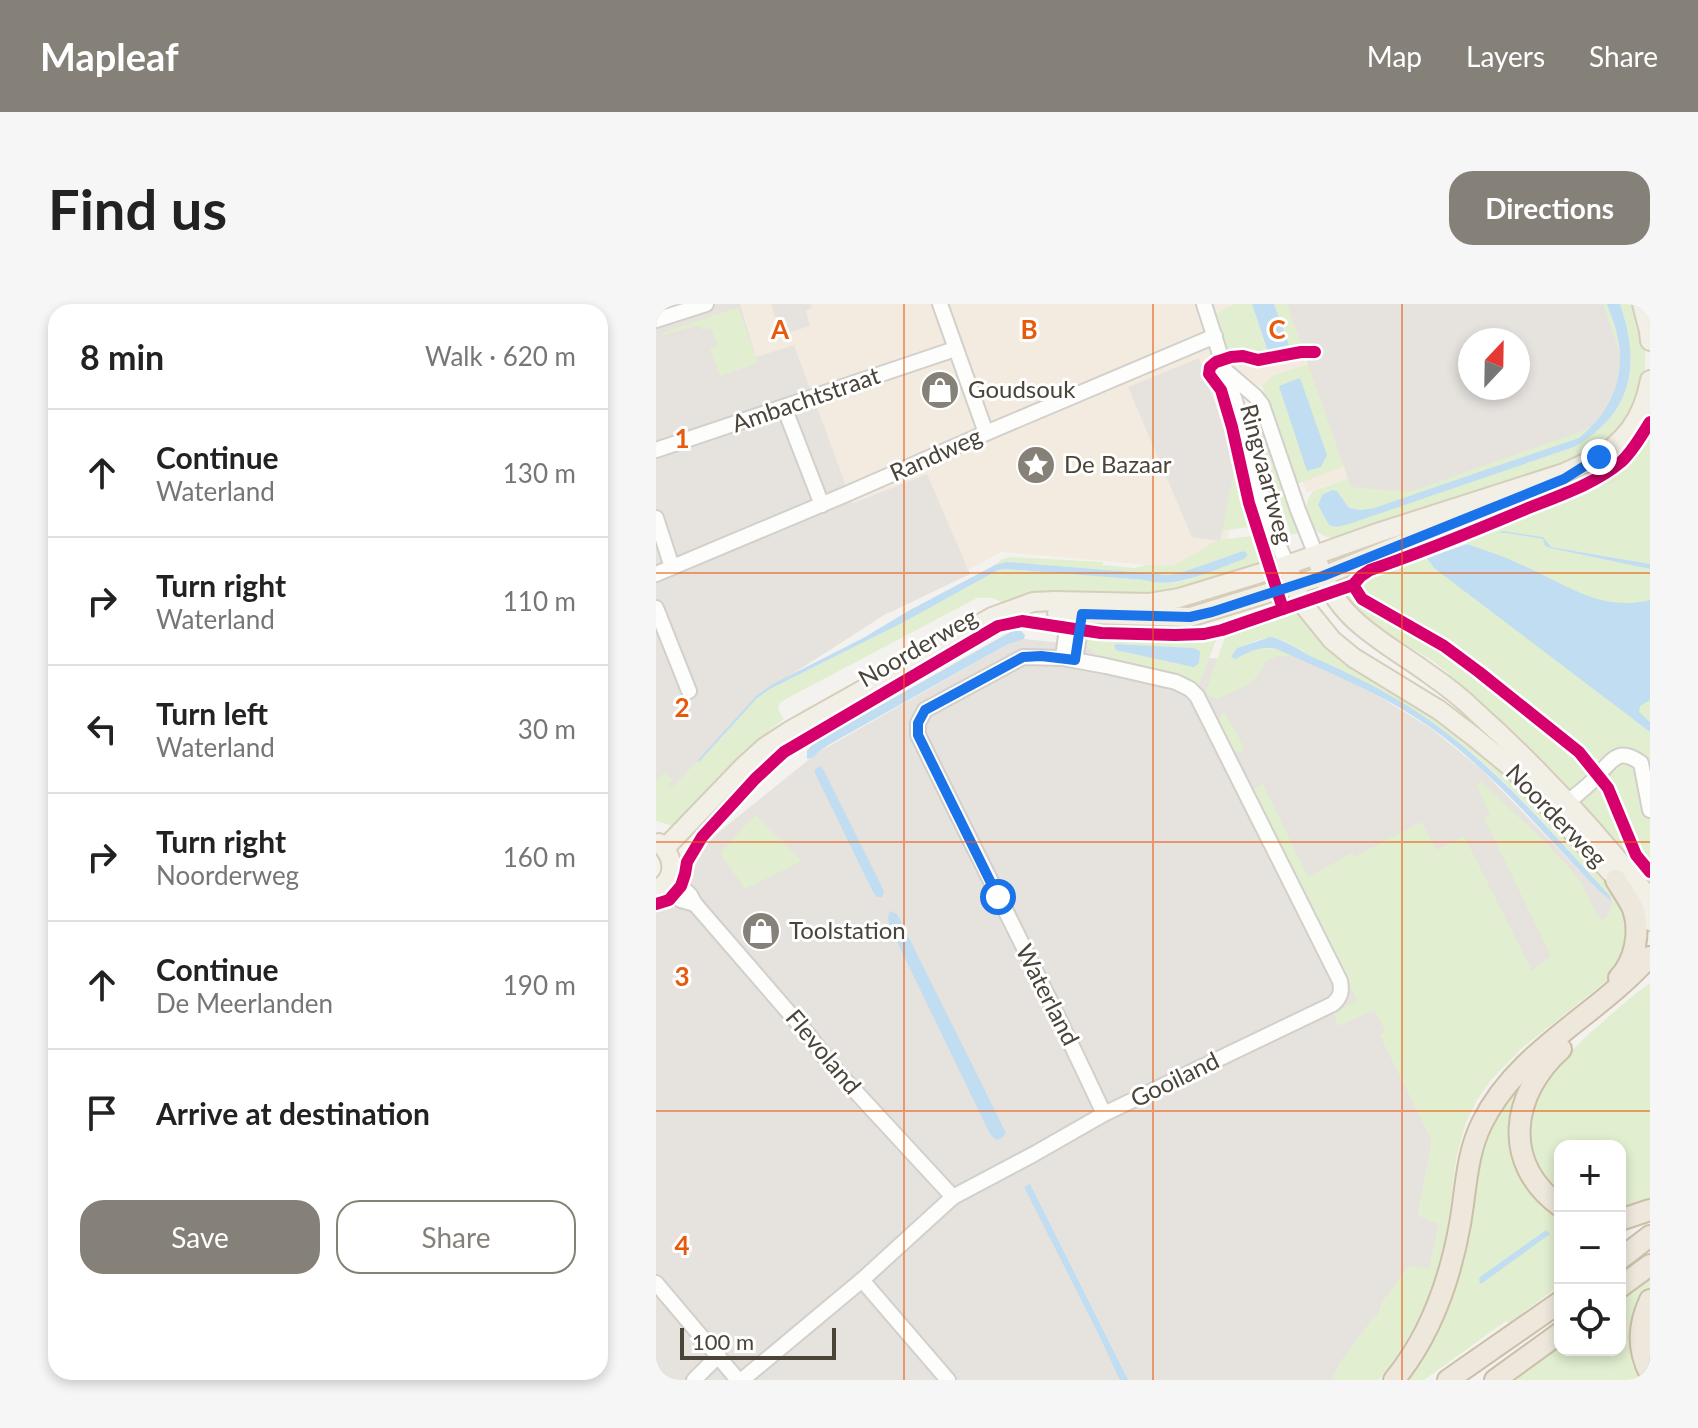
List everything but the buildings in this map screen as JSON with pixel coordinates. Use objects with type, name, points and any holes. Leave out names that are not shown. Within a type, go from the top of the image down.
[{"type":"highway","points":[[1596,1006],[1622,975],[1636,944],[1633,909],[1620,872]]},
{"type":"highway","points":[[1394,1380],[1417,1347],[1440,1296],[1453,1257],[1473,1148],[1493,1102],[1533,1057],[1650,958]]},
{"type":"highway","points":[[1554,1201],[1539,1188],[1524,1161],[1519,1139],[1524,1101],[1535,1078],[1554,1055],[1650,977]]},
{"type":"highway","points":[[1626,1218],[1650,1210]]},
{"type":"highway","points":[[1626,1254],[1650,1236]]},
{"type":"highway","points":[[1624,1284],[1650,1265]]},
{"type":"highway","points":[[1650,1300],[1642,1320],[1639,1340],[1650,1374]]},
{"type":"highway","points":[[1448,1380],[1554,1306]]},
{"type":"highway","points":[[1495,1380],[1554,1337]]},
{"type":"main road","points":[[1642,304],[1650,341]]},
{"type":"main road","points":[[1323,576],[1564,479],[1625,437],[1640,414],[1650,380]]},
{"type":"main road","points":[[1316,555],[1564,473],[1599,457]]},
{"type":"main road","name":"Noorderweg","points":[[661,845],[765,747],[992,617],[1014,608],[1040,612],[1179,598],[1316,555],[1331,593],[1363,629],[1428,673],[1473,709],[1568,802],[1620,872],[1650,921]]},
{"type":"main road","name":"Noorderweg","points":[[1287,565],[1302,603],[1332,640],[1354,658],[1439,710],[1473,736],[1513,769],[1650,899]]},
{"type":"main road","name":"Noorderweg","points":[[1076,607],[1190,617],[1323,576]]},
{"type":"main road","points":[[661,845],[671,861],[663,884]]},
{"type":"main road","name":"Noorderweg","points":[[1620,872],[1650,889]]},
{"type":"main road","points":[[1650,940],[1650,958]]},
{"type":"street","points":[[656,320],[706,304]]},
{"type":"street","points":[[940,304],[986,433]]},
{"type":"street","name":"Ringvaartweg","points":[[1204,304],[1273,532],[1287,565]]},
{"type":"street","name":"Randweg","points":[[656,574],[1215,336]]},
{"type":"street","name":"Ambachtstraat","points":[[656,450],[955,349]]},
{"type":"street","name":"Ringvaartweg","points":[[1226,371],[1262,405],[1316,555]]},
{"type":"street","points":[[784,407],[822,505]]},
{"type":"street","points":[[656,518],[672,567]]},
{"type":"street","points":[[1069,659],[1076,607]]},
{"type":"street","points":[[656,608],[689,691]]},
{"type":"street","name":"Waterland","points":[[1104,1114],[1063,1024],[918,735],[918,723],[925,710],[1023,657],[1069,659],[1176,682],[1190,689]]},
{"type":"street","name":"Gooiland","points":[[740,1380],[862,1280],[953,1197],[1104,1114],[1340,998],[1340,981],[1234,767],[1197,696],[1190,689]]},
{"type":"street","name":"Noorderweg","points":[[1568,802],[1614,758],[1632,756],[1641,763],[1650,810]]},
{"type":"street","name":"Flevoland","points":[[663,884],[681,900],[695,904],[832,1066],[953,1197]]},
{"type":"street","points":[[862,1280],[948,1380]]},
{"type":"street","points":[[656,1283],[740,1380]]},
{"type":"street","points":[[694,1380],[718,1356]]},
{"type":"shaded area","points":[[679,304],[740,304],[756,357],[794,345],[892,610],[766,691],[656,805],[656,311]]},
{"type":"shaded area","name":"De Bazaar","points":[[740,304],[1607,304],[1597,438],[1408,499],[1347,492],[1342,480],[1307,493],[1265,389],[1237,374],[1222,379],[1242,474],[1228,538],[1182,568],[1001,552],[889,613],[794,345],[756,357]]},
{"type":"shaded area","points":[[771,304],[811,304],[812,308],[806,311],[810,326],[781,335]]},
{"type":"shaded area","points":[[1287,304],[1603,304],[1621,356],[1621,386],[1599,424],[1409,492],[1351,487]]},
{"type":"shaded area","points":[[1199,358],[1236,463],[1220,541],[1192,537],[1128,387]]},
{"type":"shaded area","points":[[927,474],[970,574],[889,613],[846,506]]},
{"type":"shaded area","points":[[1024,639],[1231,660],[1277,649],[1349,681],[1429,727],[1481,769],[1613,902],[1609,914],[1405,1084],[1432,1141],[1418,1215],[1439,1224],[1429,1270],[1409,1266],[1382,1303],[1379,1314],[1340,1363],[1332,1380],[656,1380],[656,903],[714,836],[817,753],[1008,644]]},
{"type":"shaded area","points":[[683,712],[699,732],[675,760],[656,743],[656,722]]},
{"type":"shaded area","points":[[1061,745],[1084,790],[1009,827],[1002,811],[979,820],[968,798],[974,796],[970,790]]},
{"type":"shaded area","points":[[1149,775],[1168,804],[1123,827],[1109,795]]},
{"type":"shaded area","points":[[1374,1010],[1386,1032],[1362,1044],[1354,1029],[1345,1034],[1342,1026]]},
{"type":"green space","points":[[1235,304],[1252,304],[1265,346],[1289,345],[1274,304],[1288,304],[1302,348],[1290,353],[1288,350],[1264,354],[1227,353],[1216,315]]},
{"type":"green space","points":[[1599,304],[1607,304],[1617,334],[1620,357],[1594,426],[1579,438],[1374,508],[1349,508],[1337,491],[1332,490],[1322,495],[1318,505],[1329,525],[1338,527],[1574,447],[1594,434],[1620,403],[1627,386],[1630,347],[1620,304],[1634,304],[1644,346],[1642,383],[1630,414],[1598,450],[1565,466],[1345,535],[1333,538],[1315,530],[1306,508],[1313,491],[1353,477],[1510,453]]},
{"type":"green space","points":[[738,307],[758,363],[720,376],[710,349],[718,346],[711,328],[703,330],[697,325],[665,335],[662,333]]},
{"type":"green space","points":[[1314,362],[1355,462],[1292,486],[1265,405],[1263,386],[1272,376]],"holes":[[[1299,378],[1326,455],[1321,467],[1292,382]]]},
{"type":"green space","points":[[1650,429],[1650,564],[1551,547],[1543,537],[1500,532],[1543,539],[1545,546],[1550,548],[1650,569],[1650,722],[1547,653],[1650,732],[1650,774],[1642,756],[1603,761],[1594,758],[1464,656],[1377,606],[1361,591],[1361,582],[1371,574],[1425,554],[1434,568],[1458,584],[1604,601],[1574,592],[1521,564],[1467,544],[1465,539],[1606,477],[1628,460]]},
{"type":"green space","points":[[1267,430],[1301,532],[1291,535],[1255,434]]},
{"type":"green space","points":[[1234,464],[1250,527],[1220,531]]},
{"type":"green space","points":[[1252,536],[1262,567],[1144,598],[1004,603],[992,598],[977,598],[784,700],[778,709],[784,719],[744,751],[677,827],[656,821],[656,782],[664,773],[673,780],[668,786],[672,788],[757,698],[998,570],[1171,583],[1197,577],[1243,551],[1169,575],[1006,562],[995,565],[1002,559],[1103,562],[1103,565],[1135,568],[1146,565],[1173,566],[1218,540]]},
{"type":"green space","points":[[1352,591],[1362,603],[1457,658],[1575,753],[1594,774],[1572,792],[1569,790],[1544,764],[1543,759],[1538,761],[1448,673],[1377,628],[1356,608],[1346,592]]},
{"type":"green space","points":[[1298,609],[1427,708],[1521,787],[1622,897],[1631,931],[1618,972],[1522,1048],[1491,1080],[1477,1100],[1465,1125],[1456,1160],[1440,1268],[1412,1330],[1379,1380],[1332,1380],[1340,1363],[1379,1314],[1382,1303],[1409,1265],[1429,1269],[1439,1224],[1418,1215],[1432,1141],[1379,1034],[1375,1010],[1338,1026],[1334,1014],[1357,1000],[1251,790],[1263,784],[1308,877],[1421,822],[1437,850],[1464,836],[1532,971],[1551,956],[1484,818],[1490,815],[1477,786],[1480,781],[1567,865],[1581,882],[1597,916],[1604,920],[1613,900],[1516,793],[1462,744],[1403,703],[1289,643],[1268,638],[1237,648],[1236,659],[1262,648],[1290,655],[1266,661],[1252,682],[1219,699],[1208,696],[1206,691],[1225,637]]},
{"type":"green space","points":[[1218,635],[1198,687],[1190,680],[1095,654],[1088,646],[1087,636],[1187,640]],"holes":[[[1116,644],[1193,648],[1194,667],[1116,650]]]},
{"type":"green space","points":[[1225,713],[1243,745],[1243,752],[1231,751],[1218,722],[1221,714]]},
{"type":"green space","points":[[1619,761],[1637,765],[1650,821],[1650,866],[1604,775]]},
{"type":"green space","points":[[1600,787],[1632,855],[1650,875],[1650,885],[1581,807],[1586,793]]},
{"type":"green space","points":[[755,815],[802,861],[745,889],[720,853]]},
{"type":"green space","points":[[1650,983],[1650,1200],[1626,1208],[1626,1140],[1554,1140],[1554,1186],[1540,1170],[1530,1147],[1528,1125],[1533,1104],[1559,1064]]},
{"type":"green space","points":[[1559,1043],[1515,1140],[1554,1202],[1554,1289],[1424,1380],[1401,1380],[1413,1364],[1488,1119]]},
{"type":"green space","points":[[1650,1278],[1650,1380],[1515,1380],[1554,1351],[1554,1356],[1626,1356],[1626,1296]]},
{"type":"water","points":[[1252,304],[1274,304],[1289,345],[1268,352]]},
{"type":"water","points":[[1607,304],[1620,304],[1630,347],[1630,367],[1620,403],[1594,434],[1574,447],[1349,524],[1329,525],[1318,505],[1322,495],[1332,490],[1337,491],[1349,508],[1374,508],[1579,438],[1608,405],[1618,379],[1620,350]]},
{"type":"water","points":[[1300,378],[1327,455],[1321,467],[1307,471],[1279,386]]},
{"type":"water","points":[[1503,531],[1543,537],[1551,547],[1650,564],[1650,569],[1550,548],[1545,546],[1543,539],[1506,533],[1489,537]]},
{"type":"water","points":[[1467,544],[1514,561],[1598,599],[1632,603],[1650,600],[1650,700],[1640,706],[1639,712],[1650,722],[1650,732],[1434,568],[1427,558]]},
{"type":"water","points":[[1243,551],[1247,553],[1244,559],[1195,577],[1170,582],[998,570],[904,622],[770,689],[757,698],[698,760],[756,696],[773,684],[995,565],[1006,562],[1169,575]]},
{"type":"water","points":[[1012,631],[1021,631],[1024,639],[1008,644],[807,759],[807,751],[821,739]]},
{"type":"water","points":[[1270,637],[1383,691],[1443,730],[1488,767],[1529,808],[1613,902],[1476,764],[1412,715],[1277,649],[1261,649],[1236,659],[1231,657],[1237,648]]},
{"type":"water","points":[[1116,644],[1193,648],[1200,651],[1199,663],[1194,667],[1116,650]]},
{"type":"water","points":[[820,766],[881,885],[882,897],[877,897],[873,892],[815,773]]},
{"type":"water","points":[[890,911],[897,914],[1006,1133],[1002,1138],[996,1140],[990,1134],[889,925]]},
{"type":"water","points":[[1030,1184],[1128,1380],[1120,1380],[1024,1187]]},
{"type":"water","points":[[1546,1230],[1550,1234],[1481,1284],[1480,1277]]},
{"type":"cycle path","points":[[1283,609],[1249,503],[1221,390],[1209,374],[1210,367],[1216,362],[1231,357],[1258,360],[1315,352]]},
{"type":"cycle path","points":[[1353,585],[1370,570],[1468,533],[1600,477],[1625,458],[1650,422]]},
{"type":"cycle path","points":[[1353,585],[1362,599],[1444,646],[1579,752],[1608,788],[1636,855],[1650,872]]},
{"type":"cycle path","points":[[656,904],[669,900],[681,886],[687,862],[702,837],[784,752],[998,626],[1022,621],[1101,633],[1204,634],[1353,585]]},
{"type":"place","name":"Goudsouk","points":[[940,390]]},
{"type":"place","name":"De Bazaar","points":[[1036,465]]},
{"type":"place","name":"Toolstation","points":[[761,931]]},
{"type":"route","points":[[998,897],[918,735],[918,723],[925,710],[1023,657],[1075,660],[1082,614],[1162,618],[1212,612],[1323,576],[1564,479],[1599,457]]}]
